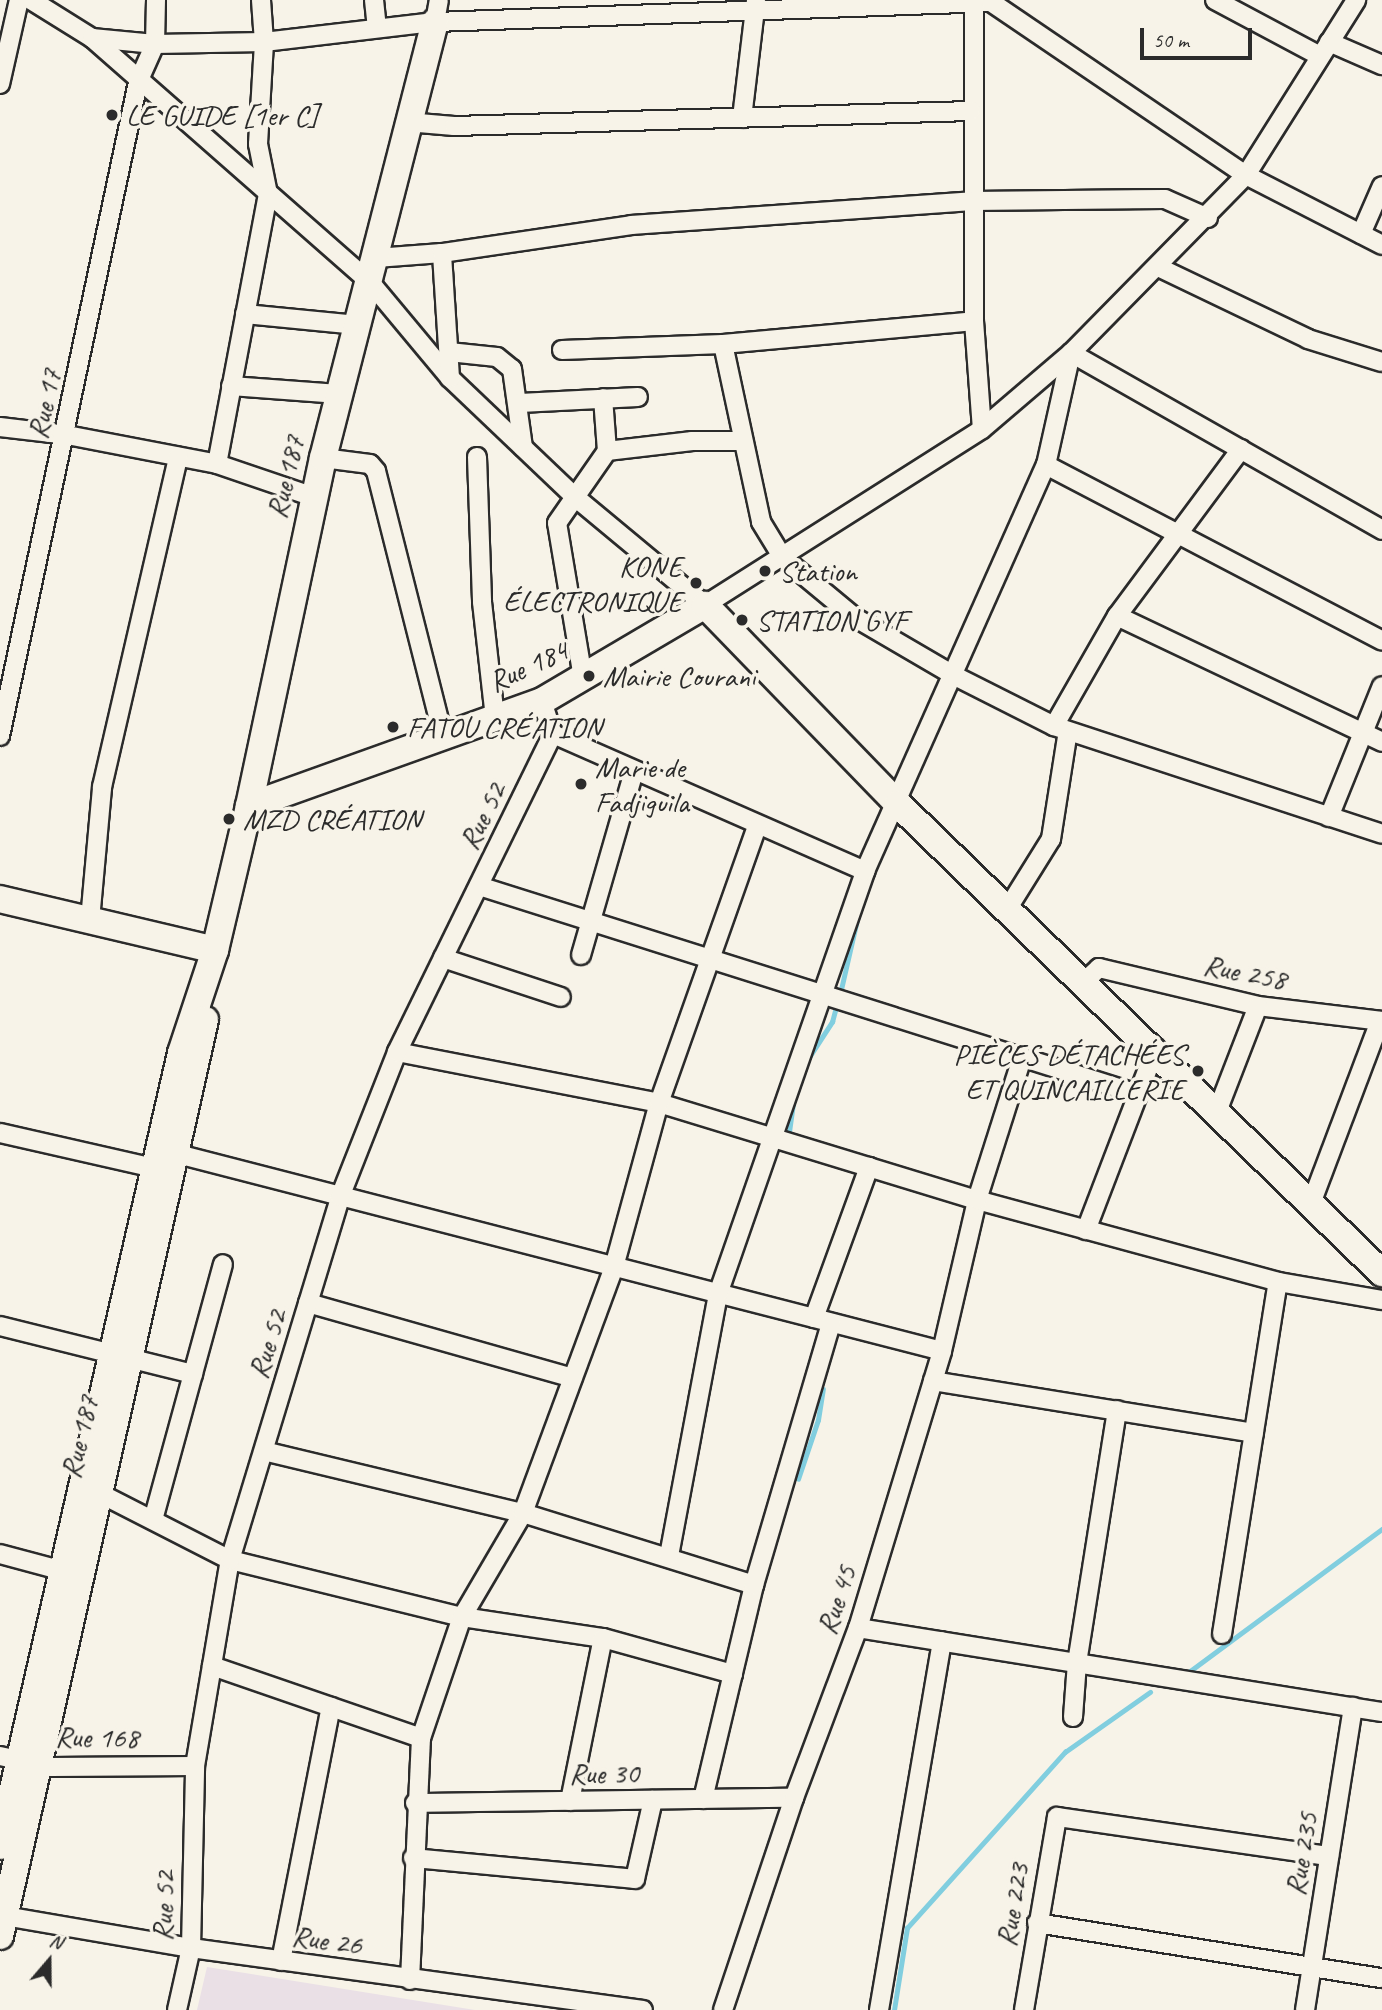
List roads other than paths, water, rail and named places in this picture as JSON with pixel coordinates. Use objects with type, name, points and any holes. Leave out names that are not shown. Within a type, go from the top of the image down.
[{"type":"street","points":[[0,84],[19,0]]},
{"type":"street","points":[[31,0],[92,38],[138,82],[268,194],[373,270],[450,378],[575,497],[705,605],[898,804],[1008,908],[1092,975],[1156,1048],[1382,1272]]},
{"type":"street","points":[[155,44],[156,0]]},
{"type":"street","points":[[217,464],[268,194],[258,144],[264,41],[261,0]]},
{"type":"street","points":[[374,0],[377,29]]},
{"type":"street","points":[[1215,0],[1325,49],[1382,65]]},
{"type":"street","points":[[705,605],[783,558],[982,429],[1071,353],[1208,218],[1246,175],[1356,0]]},
{"type":"street","points":[[974,1],[971,111],[974,321],[982,429]]},
{"type":"street","points":[[92,38],[155,44],[264,41],[377,29],[437,11],[991,2],[1246,175],[1382,245]]},
{"type":"street","points":[[742,118],[756,5]]},
{"type":"street","name":"Rue 187","points":[[0,1846],[20,1760],[72,1574],[166,1161],[200,1056],[215,950],[249,806],[314,497],[437,11]]},
{"type":"street","name":"Rue 17","points":[[0,736],[67,435],[138,82],[155,44]]},
{"type":"street","points":[[407,122],[454,126],[971,111]]},
{"type":"street","points":[[1361,234],[1382,186]]},
{"type":"street","points":[[373,270],[442,253],[631,225],[972,201],[1165,199],[1208,218]]},
{"type":"street","points":[[442,253],[450,378]]},
{"type":"street","points":[[1158,267],[1308,340],[1382,362]]},
{"type":"street","points":[[245,314],[357,325]]},
{"type":"street","points":[[562,351],[723,344],[974,321]]},
{"type":"street","points":[[723,344],[761,522],[783,558],[854,617],[955,676],[1061,728],[1382,834]]},
{"type":"street","points":[[449,352],[505,361],[512,369],[520,403],[523,447]]},
{"type":"street","points":[[1071,353],[1382,530]]},
{"type":"street","points":[[669,1556],[718,1294],[825,995],[865,871],[898,804],[1046,465],[1071,353]]},
{"type":"street","points":[[231,386],[339,394]]},
{"type":"street","points":[[520,403],[638,397]]},
{"type":"street","points":[[583,678],[557,523],[607,451],[603,398]]},
{"type":"street","points":[[0,427],[67,435],[217,464],[314,497]]},
{"type":"street","points":[[607,451],[692,441],[743,441]]},
{"type":"street","points":[[1008,908],[1051,839],[1061,728],[1117,616],[1241,450]]},
{"type":"street","points":[[90,920],[102,787],[178,457]]},
{"type":"street","points":[[477,457],[482,601],[495,718]]},
{"type":"street","points":[[323,458],[370,464],[376,471],[443,736]]},
{"type":"street","points":[[1046,465],[1382,641]]},
{"type":"street","name":"Rue 184","points":[[249,806],[542,701],[705,605]]},
{"type":"street","points":[[1117,616],[1362,736],[1382,742]]},
{"type":"street","points":[[1329,817],[1382,686]]},
{"type":"street","points":[[542,701],[553,734],[757,826],[865,871]]},
{"type":"street","name":"Rue 52","points":[[177,2010],[191,1948],[195,1766],[230,1560],[340,1197],[397,1052],[553,734]]},
{"type":"street","points":[[581,955],[634,771]]},
{"type":"street","points":[[410,1980],[415,1803],[421,1738],[462,1617],[523,1513],[614,1267],[659,1103],[757,826]]},
{"type":"street","points":[[479,886],[1138,1094]]},
{"type":"street","points":[[0,899],[215,950]]},
{"type":"street","points":[[443,958],[561,997]]},
{"type":"street","name":"Rue 258","points":[[1092,975],[1258,1006],[1381,1021]]},
{"type":"street","points":[[1218,1109],[1258,1006]]},
{"type":"street","points":[[1312,1201],[1381,1021]]},
{"type":"street","points":[[1086,1230],[1156,1048]]},
{"type":"street","points":[[397,1052],[659,1103],[977,1200],[1086,1230],[1278,1282],[1382,1300]]},
{"type":"street","name":"Rue 45","points":[[723,2010],[794,1798],[858,1628],[942,1351],[977,1200],[1022,1058]]},
{"type":"street","points":[[0,1133],[166,1161],[340,1197],[942,1351]]},
{"type":"street","points":[[703,1799],[754,1585],[823,1320],[869,1167]]},
{"type":"street","points":[[153,1520],[223,1264]]},
{"type":"street","points":[[1222,1634],[1278,1282]]},
{"type":"street","points":[[308,1303],[573,1378]]},
{"type":"street","points":[[0,1326],[123,1353],[193,1374]]},
{"type":"street","name":"Rue 187","points":[[72,1574],[101,1494],[123,1353]]},
{"type":"street","points":[[933,1381],[1254,1433]]},
{"type":"street","points":[[1073,1717],[1077,1663],[1117,1410]]},
{"type":"street","points":[[264,1451],[523,1513],[669,1556],[754,1585]]},
{"type":"street","points":[[101,1494],[230,1560],[462,1617],[603,1638],[733,1674]]},
{"type":"street","points":[[0,1555],[72,1574]]},
{"type":"street","points":[[858,1628],[1382,1712]]},
{"type":"street","points":[[570,1801],[603,1638]]},
{"type":"street","points":[[879,2010],[942,1641]]},
{"type":"street","points":[[212,1666],[421,1738]]},
{"type":"street","points":[[281,1961],[331,1707]]},
{"type":"street","name":"Rue 235","points":[[1305,2010],[1353,1707]]},
{"type":"street","name":"Rue 187","points":[[2,1926],[20,1760]]},
{"type":"street","name":"Rue 168","points":[[20,1760],[195,1766]]},
{"type":"street","name":"Rue 30","points":[[415,1803],[794,1798]]},
{"type":"street","points":[[413,1858],[635,1879],[653,1800]]},
{"type":"street","name":"Rue 223","points":[[1024,2010],[1054,1822],[1064,1815],[1329,1856]]},
{"type":"street","points":[[1038,1923],[1382,1978]]},
{"type":"street","name":"Rue 26","points":[[2,1926],[191,1948],[643,2010]]},
{"type":"waterway","points":[[840,994],[859,911]]},
{"type":"waterway","points":[[806,1062],[832,1022],[837,1003]]},
{"type":"waterway","points":[[788,1139],[793,1103]]},
{"type":"waterway","points":[[798,1479],[818,1420],[823,1389]]},
{"type":"waterway","points":[[1186,1674],[1382,1529]]},
{"type":"waterway","points":[[894,2010],[907,1928],[1065,1752],[1150,1692]]},
{"type":"place","name":"LE GUIDE [1er C]","points":[[112,115]]},
{"type":"place","name":"Station","points":[[765,571]]},
{"type":"place","name":"KONE ÉLECTRONIQUE","points":[[696,583]]},
{"type":"place","name":"STATION GYF","points":[[742,620]]},
{"type":"place","name":"Mairie Courani","points":[[589,676]]},
{"type":"place","name":"FATOU CRÉATION","points":[[393,727]]},
{"type":"place","name":"Marie de Fadjiguila","points":[[581,784]]},
{"type":"place","name":"MZD CRÉATION","points":[[229,819]]},
{"type":"place","name":"PIÈCES DÉTACHÉES ET QUINCAILLERIE","points":[[1198,1071]]}]
